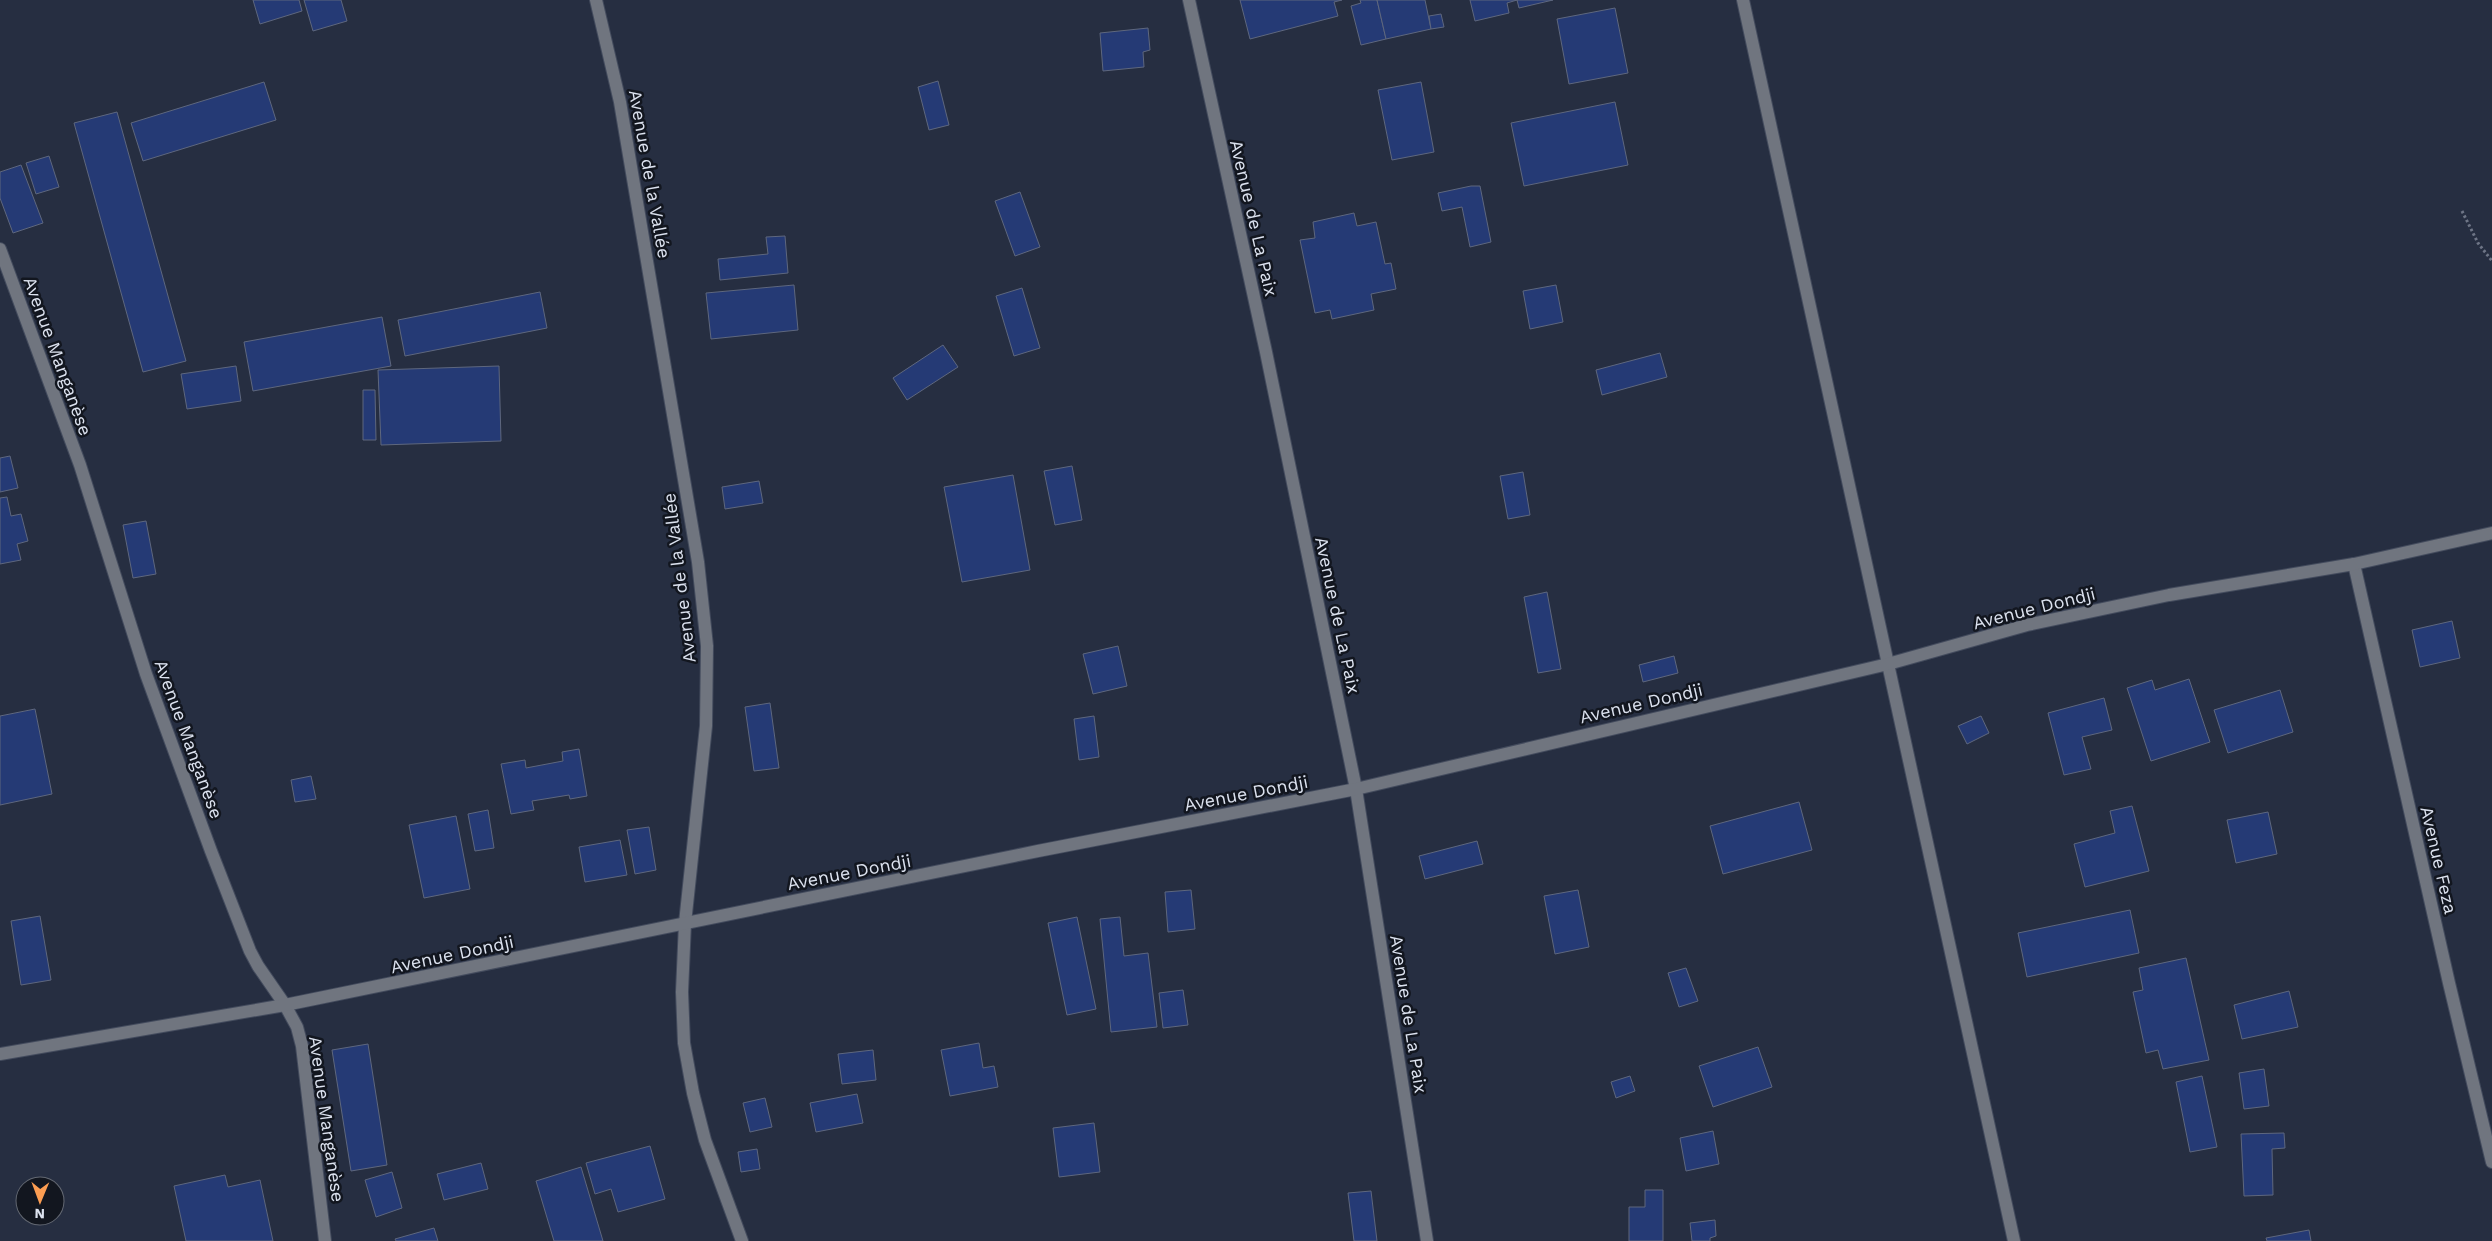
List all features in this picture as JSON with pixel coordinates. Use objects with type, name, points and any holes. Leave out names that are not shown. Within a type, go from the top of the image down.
[{"type":"street","name":"Avenue de la Vallée","points":[[596,0],[620,102],[695,543],[707,646],[706,726],[685,923],[682,992],[684,1043],[693,1094],[705,1140],[742,1241]]},
{"type":"street","name":"Avenue de La Paix","points":[[1189,0],[1266,352],[1356,789],[1427,1241]]},
{"type":"street","points":[[1743,0],[2014,1241]]},
{"type":"street","name":"Avenue Manganèse","points":[[0,249],[80,465],[146,674],[211,851],[258,966],[285,1005],[297,1028],[304,1060],[325,1241]]},
{"type":"street","name":"Avenue Dondji","points":[[0,1054],[285,1005],[1356,789],[1888,664],[2027,625],[2169,595],[2354,564],[2492,533]]},
{"type":"street","name":"Avenue Feza","points":[[2354,564],[2449,983],[2492,1162]]},
{"type":"path","points":[[2462,211],[2478,243],[2492,261]]},
{"type":"building","points":[[253,0],[299,0],[302,11],[260,24]]},
{"type":"building","points":[[304,0],[341,0],[347,21],[313,31]]},
{"type":"building","points":[[1240,0],[1342,0],[1334,2],[1338,16],[1250,39]]},
{"type":"building","points":[[1360,0],[1377,0],[1386,39],[1361,45],[1351,6],[1361,3]]},
{"type":"building","points":[[1377,0],[1425,0],[1431,29],[1386,39]]},
{"type":"building","points":[[1470,0],[1517,0],[1507,3],[1509,13],[1475,21]]},
{"type":"building","points":[[1517,0],[1553,0],[1519,8]]},
{"type":"building","points":[[1615,8],[1628,73],[1569,84],[1557,19]]},
{"type":"building","points":[[1441,14],[1444,27],[1431,29],[1429,16]]},
{"type":"building","points":[[1148,28],[1150,50],[1143,52],[1144,67],[1103,71],[1100,33]]},
{"type":"building","points":[[938,81],[949,125],[929,130],[918,87]]},
{"type":"building","points":[[264,82],[276,120],[143,161],[131,123]]},
{"type":"building","points":[[1421,82],[1434,152],[1392,160],[1378,90]]},
{"type":"building","points":[[1615,102],[1628,165],[1524,186],[1511,123]]},
{"type":"building","points":[[117,112],[186,361],[143,372],[74,123]]},
{"type":"building","points":[[49,156],[59,187],[36,194],[26,163]]},
{"type":"building","points":[[21,165],[43,223],[13,233],[0,198],[0,172]]},
{"type":"building","points":[[1480,186],[1491,242],[1470,247],[1462,207],[1442,211],[1438,193]]},
{"type":"building","points":[[1020,192],[1040,247],[1015,256],[995,201]]},
{"type":"building","points":[[1354,213],[1357,226],[1376,222],[1385,264],[1391,263],[1396,289],[1371,294],[1374,310],[1332,319],[1330,310],[1315,313],[1300,240],[1315,238],[1313,222]]},
{"type":"building","points":[[785,236],[788,273],[720,280],[718,259],[768,254],[766,237]]},
{"type":"building","points":[[794,285],[798,330],[711,339],[706,293]]},
{"type":"building","points":[[1556,285],[1563,322],[1530,329],[1523,291]]},
{"type":"building","points":[[1022,288],[1040,348],[1014,356],[996,296]]},
{"type":"building","points":[[540,292],[547,328],[405,356],[398,320]]},
{"type":"building","points":[[382,317],[391,366],[253,391],[244,342]]},
{"type":"building","points":[[943,345],[958,367],[907,400],[893,378]]},
{"type":"building","points":[[1660,353],[1667,377],[1602,395],[1596,370]]},
{"type":"building","points":[[236,366],[241,401],[187,409],[181,374]]},
{"type":"building","points":[[499,366],[501,441],[381,445],[378,370]]},
{"type":"building","points":[[363,390],[375,390],[376,440],[363,440]]},
{"type":"building","points":[[10,456],[18,488],[0,492],[0,458]]},
{"type":"building","points":[[1072,466],[1082,520],[1055,525],[1044,471]]},
{"type":"building","points":[[1523,472],[1530,515],[1508,519],[1500,476]]},
{"type":"building","points":[[1013,475],[1030,570],[962,582],[944,487]]},
{"type":"building","points":[[759,481],[763,503],[725,509],[722,487]]},
{"type":"building","points":[[7,497],[11,516],[21,514],[28,541],[17,544],[21,560],[0,564],[0,498]]},
{"type":"building","points":[[146,521],[156,574],[133,578],[123,525]]},
{"type":"building","points":[[1547,592],[1561,669],[1538,673],[1524,597]]},
{"type":"building","points":[[2452,621],[2460,658],[2420,667],[2412,630]]},
{"type":"building","points":[[1118,646],[1127,686],[1093,694],[1083,654]]},
{"type":"building","points":[[1674,656],[1678,673],[1643,682],[1639,665]]},
{"type":"building","points":[[2189,679],[2210,742],[2151,761],[2127,688],[2152,680],[2155,690]]},
{"type":"building","points":[[2280,690],[2293,732],[2228,753],[2214,710]]},
{"type":"building","points":[[2104,698],[2112,730],[2082,737],[2091,769],[2064,775],[2048,713]]},
{"type":"building","points":[[770,703],[779,768],[754,771],[745,707]]},
{"type":"building","points":[[35,709],[52,794],[0,805],[0,716]]},
{"type":"building","points":[[1094,716],[1099,757],[1079,760],[1074,719]]},
{"type":"building","points":[[1981,716],[1989,733],[1967,744],[1958,726]]},
{"type":"building","points":[[579,749],[587,796],[570,799],[569,795],[532,801],[534,810],[511,814],[501,764],[525,760],[526,768],[563,761],[562,752]]},
{"type":"building","points":[[311,776],[316,799],[295,802],[291,780]]},
{"type":"building","points":[[1799,802],[1812,850],[1723,874],[1710,826]]},
{"type":"building","points":[[2132,806],[2149,871],[2085,887],[2074,844],[2115,833],[2110,811]]},
{"type":"building","points":[[488,810],[494,848],[475,851],[468,814]]},
{"type":"building","points":[[2268,812],[2277,854],[2236,863],[2227,820]]},
{"type":"building","points":[[456,816],[470,889],[424,898],[409,825]]},
{"type":"building","points":[[649,827],[656,870],[635,874],[627,830]]},
{"type":"building","points":[[620,840],[627,875],[585,882],[579,847]]},
{"type":"building","points":[[1477,841],[1483,864],[1425,879],[1419,856]]},
{"type":"building","points":[[1191,890],[1195,929],[1168,932],[1165,892]]},
{"type":"building","points":[[1578,890],[1589,947],[1555,954],[1544,896]]},
{"type":"building","points":[[2130,910],[2139,953],[2027,977],[2018,933]]},
{"type":"building","points":[[40,916],[51,980],[21,985],[11,921]]},
{"type":"building","points":[[1077,917],[1096,1009],[1067,1015],[1048,923]]},
{"type":"building","points":[[1120,917],[1124,956],[1148,953],[1157,1027],[1111,1032],[1100,919]]},
{"type":"building","points":[[2186,958],[2209,1060],[2163,1069],[2158,1050],[2146,1053],[2133,992],[2143,990],[2139,968]]},
{"type":"building","points":[[1686,968],[1698,1001],[1679,1007],[1668,973]]},
{"type":"building","points":[[1183,990],[1188,1025],[1163,1028],[1159,993]]},
{"type":"building","points":[[2289,991],[2298,1027],[2242,1039],[2234,1005]]},
{"type":"building","points":[[979,1043],[983,1068],[994,1066],[998,1087],[950,1096],[941,1050]]},
{"type":"building","points":[[368,1044],[387,1165],[351,1171],[332,1050]]},
{"type":"building","points":[[1758,1047],[1772,1087],[1713,1107],[1699,1066]]},
{"type":"building","points":[[873,1050],[876,1080],[842,1084],[838,1054]]},
{"type":"building","points":[[2264,1069],[2269,1106],[2244,1109],[2239,1073]]},
{"type":"building","points":[[1630,1076],[1635,1091],[1616,1098],[1611,1082]]},
{"type":"building","points":[[2202,1076],[2217,1147],[2190,1152],[2176,1082]]},
{"type":"building","points":[[857,1094],[863,1123],[816,1132],[810,1103]]},
{"type":"building","points":[[765,1098],[772,1127],[750,1132],[743,1103]]},
{"type":"building","points":[[1094,1123],[1100,1172],[1059,1177],[1053,1128]]},
{"type":"building","points":[[1713,1131],[1719,1164],[1686,1171],[1680,1138]]},
{"type":"building","points":[[2284,1133],[2285,1148],[2272,1149],[2273,1195],[2244,1196],[2241,1134]]},
{"type":"building","points":[[650,1146],[665,1199],[618,1212],[611,1189],[595,1194],[586,1163]]},
{"type":"building","points":[[757,1149],[760,1169],[741,1172],[738,1152]]},
{"type":"building","points":[[481,1163],[488,1189],[444,1200],[437,1174]]},
{"type":"building","points":[[581,1167],[603,1241],[554,1241],[536,1181]]},
{"type":"building","points":[[392,1172],[402,1208],[376,1217],[365,1180]]},
{"type":"building","points":[[225,1175],[228,1187],[260,1180],[273,1241],[186,1241],[174,1186]]},
{"type":"building","points":[[1645,1190],[1663,1190],[1663,1241],[1629,1241],[1629,1207],[1645,1207]]},
{"type":"building","points":[[1371,1191],[1377,1241],[1354,1241],[1348,1193]]},
{"type":"building","points":[[1715,1220],[1716,1236],[1710,1238],[1710,1241],[1692,1241],[1690,1223]]},
{"type":"building","points":[[434,1228],[438,1241],[396,1241],[395,1239]]},
{"type":"building","points":[[2309,1230],[2311,1241],[2267,1241],[2266,1238]]}]
